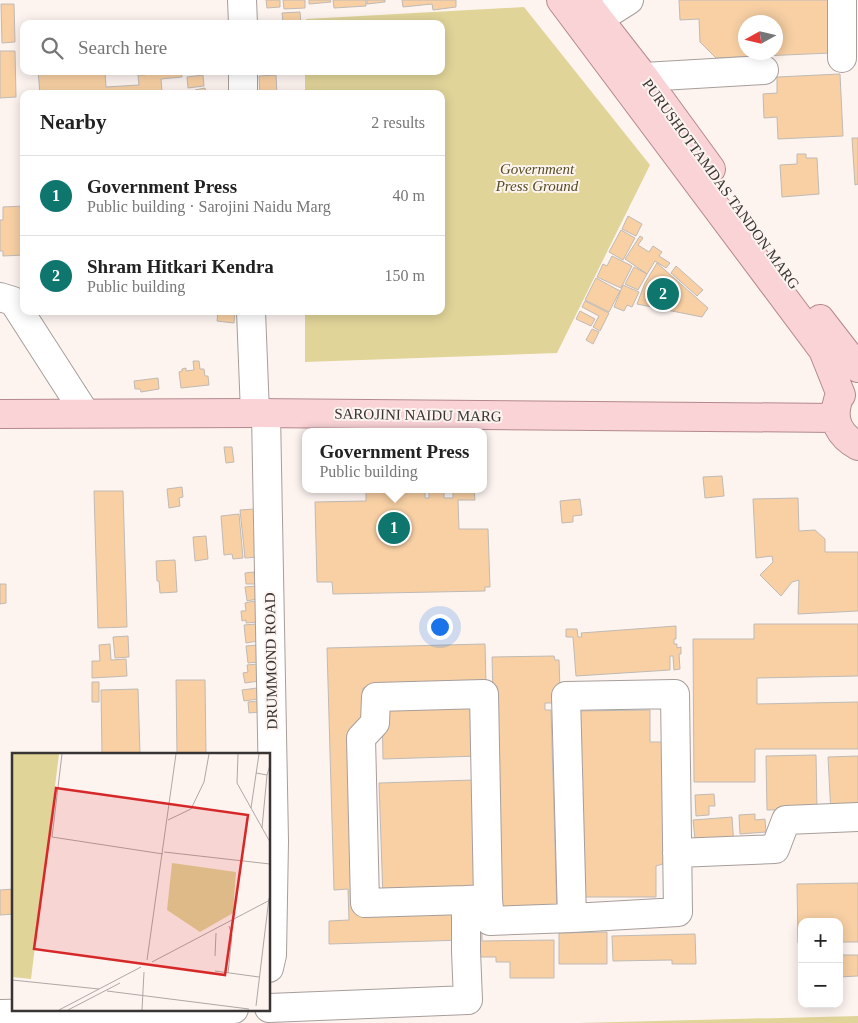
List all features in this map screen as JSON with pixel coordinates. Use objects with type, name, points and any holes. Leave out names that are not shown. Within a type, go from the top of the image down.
[{"type":"main road","points":[[561,0],[823,350],[845,398],[841,432],[848,441],[858,446]]},
{"type":"main road","name":"PURUSHOTTAMDAS TANDON MARG","points":[[592,9],[644,77],[816,314],[858,368]]},
{"type":"main road","name":"SAROJINI NAIDU MARG","points":[[0,414],[261,413],[845,398]]},
{"type":"street","points":[[242,0],[243,20]]},
{"type":"street","points":[[592,9],[629,0]]},
{"type":"street","points":[[842,0],[842,58]]},
{"type":"street","points":[[644,77],[764,70]]},
{"type":"street","points":[[243,75],[243,90]]},
{"type":"street","points":[[0,297],[13,301],[20,312]]},
{"type":"street","points":[[22,315],[85,413]]},
{"type":"street","name":"DRUMMOND ROAD","points":[[251,315],[261,413],[274,841],[272,955],[270,964]]},
{"type":"street","points":[[270,1008],[468,1000],[466,951],[477,900],[484,694],[376,697],[375,723],[361,738],[365,903],[477,900]]},
{"type":"street","points":[[477,900],[490,921],[572,918],[678,912],[675,694],[566,696],[572,918]]},
{"type":"street","points":[[678,852],[776,849],[786,820],[858,817]]},
{"type":"street","points":[[0,1014],[187,1010]]},
{"type":"green space","name":"Government Press Ground","points":[[524,7],[650,165],[557,353],[305,362],[305,315],[445,315],[445,90],[305,90],[305,75],[445,75],[445,20],[306,19]]},
{"type":"green space","points":[[858,1016],[858,1023],[577,1023]]},
{"type":"building","points":[[266,0],[280,0],[280,7],[267,8]]},
{"type":"building","points":[[283,0],[305,0],[305,8],[284,9]]},
{"type":"building","points":[[309,0],[330,0],[331,2],[309,4]]},
{"type":"building","points":[[333,0],[366,0],[366,6],[334,8]]},
{"type":"building","points":[[367,0],[385,0],[385,2],[367,4]]},
{"type":"building","points":[[402,0],[456,0],[456,7],[433,10],[432,4],[403,7]]},
{"type":"building","points":[[679,0],[829,0],[831,53],[783,55],[783,15],[738,15],[738,57],[716,58],[700,42],[699,19],[680,20]]},
{"type":"building","points":[[1,4],[14,4],[15,42],[2,43]]},
{"type":"building","points":[[300,12],[301,20],[283,20],[282,13]]},
{"type":"building","points":[[0,51],[15,51],[16,97],[0,98]]},
{"type":"building","points":[[840,74],[843,136],[778,139],[777,117],[764,118],[763,94],[777,93],[777,77]]},
{"type":"building","points":[[38,75],[105,75],[106,87],[139,85],[138,75],[182,75],[182,77],[161,79],[162,90],[40,90]]},
{"type":"building","points":[[203,75],[204,86],[188,88],[187,77]]},
{"type":"building","points":[[276,75],[277,90],[260,90],[259,76]]},
{"type":"building","points":[[852,138],[858,138],[858,184],[855,185]]},
{"type":"building","points":[[797,154],[806,154],[806,158],[817,158],[819,194],[782,197],[780,165],[797,164]]},
{"type":"building","points":[[20,206],[20,255],[3,256],[3,251],[0,251],[0,220],[3,220],[3,207]]},
{"type":"building","points":[[628,216],[642,224],[636,236],[622,229]]},
{"type":"building","points":[[621,230],[635,238],[623,260],[609,252]]},
{"type":"building","points":[[640,236],[643,238],[638,245],[649,252],[653,246],[662,252],[659,256],[670,263],[666,268],[655,261],[647,274],[625,259]]},
{"type":"building","points":[[612,256],[632,266],[621,288],[597,277],[603,264],[607,266]]},
{"type":"building","points":[[657,263],[708,308],[702,317],[637,304],[645,283]]},
{"type":"building","points":[[676,266],[703,290],[697,296],[671,273]]},
{"type":"building","points":[[634,267],[647,274],[638,290],[625,284]]},
{"type":"building","points":[[596,278],[620,291],[609,312],[585,300]]},
{"type":"building","points":[[623,285],[639,292],[632,307],[627,305],[624,311],[614,307]]},
{"type":"building","points":[[585,301],[609,313],[600,331],[593,327],[599,316],[582,307]]},
{"type":"building","points":[[580,311],[595,319],[591,326],[576,319]]},
{"type":"building","points":[[218,315],[235,315],[234,323],[217,321]]},
{"type":"building","points":[[592,329],[599,332],[593,344],[586,340]]},
{"type":"building","points":[[193,361],[199,361],[200,369],[204,369],[205,376],[208,376],[209,385],[181,388],[179,372],[186,368],[186,371],[194,370]]},
{"type":"building","points":[[158,378],[159,389],[141,392],[140,389],[135,389],[134,381]]},
{"type":"building","points":[[224,447],[232,447],[234,462],[226,463]]},
{"type":"building","points":[[722,476],[724,496],[705,498],[703,477]]},
{"type":"building","points":[[182,487],[183,497],[179,498],[180,506],[169,508],[167,489]]},
{"type":"building","points":[[94,491],[123,491],[127,627],[98,628]]},
{"type":"building","points":[[366,493],[425,493],[425,498],[429,498],[429,493],[444,493],[444,498],[453,498],[453,493],[474,493],[475,500],[458,500],[459,529],[488,529],[490,587],[485,587],[485,591],[333,594],[332,582],[317,582],[315,502],[366,501]]},
{"type":"building","points":[[798,498],[799,531],[815,530],[825,539],[825,552],[858,552],[858,611],[798,614],[799,580],[792,582],[781,596],[760,575],[773,562],[772,556],[756,558],[753,499]]},
{"type":"building","points":[[580,499],[582,515],[573,516],[573,522],[562,523],[560,501]]},
{"type":"building","points":[[254,509],[259,557],[245,558],[240,510]]},
{"type":"building","points":[[239,514],[243,558],[233,559],[232,554],[224,555],[221,516]]},
{"type":"building","points":[[206,536],[208,559],[195,561],[193,537]]},
{"type":"building","points":[[175,560],[177,592],[160,593],[156,561]]},
{"type":"building","points":[[254,572],[255,584],[246,584],[245,573]]},
{"type":"building","points":[[0,584],[6,584],[6,603],[0,604]]},
{"type":"building","points":[[256,586],[257,599],[247,601],[245,587]]},
{"type":"building","points":[[255,601],[258,622],[246,623],[246,620],[242,621],[241,611],[246,611],[245,603]]},
{"type":"building","points":[[256,624],[258,641],[246,643],[244,625]]},
{"type":"building","points":[[754,624],[858,624],[858,676],[757,678],[757,704],[858,702],[858,749],[755,749],[755,782],[694,782],[693,639],[754,639]]},
{"type":"building","points":[[676,626],[674,644],[677,644],[677,648],[681,647],[681,654],[679,654],[680,669],[674,670],[673,656],[670,656],[670,670],[576,676],[573,637],[566,637],[566,629],[577,629],[578,637],[582,637],[581,633]]},
{"type":"building","points":[[128,636],[129,657],[115,658],[113,637]]},
{"type":"building","points":[[110,644],[111,660],[126,659],[127,676],[92,678],[92,661],[100,661],[99,645]]},
{"type":"building","points":[[485,644],[486,684],[363,688],[364,726],[352,726],[357,909],[464,906],[465,940],[329,944],[329,921],[349,920],[348,889],[334,890],[327,648]]},
{"type":"building","points":[[258,645],[259,662],[248,663],[246,646]]},
{"type":"building","points":[[554,656],[555,660],[559,660],[560,689],[554,689],[555,703],[545,703],[545,710],[551,710],[557,914],[499,916],[492,657]]},
{"type":"building","points":[[258,664],[260,681],[245,683],[243,673],[248,672],[247,665]]},
{"type":"building","points":[[176,680],[205,680],[206,753],[177,753]]},
{"type":"building","points":[[92,682],[99,682],[99,702],[92,702]]},
{"type":"building","points":[[257,688],[258,699],[244,701],[242,690]]},
{"type":"building","points":[[138,689],[140,753],[102,753],[101,690]]},
{"type":"building","points":[[259,701],[260,712],[249,713],[248,702]]},
{"type":"building","points":[[477,705],[479,756],[383,759],[382,708]]},
{"type":"building","points":[[650,710],[650,742],[664,742],[669,862],[656,866],[656,897],[579,897],[573,711]]},
{"type":"building","points":[[816,755],[817,809],[767,810],[766,756]]},
{"type":"building","points":[[858,756],[858,813],[831,814],[828,757]]},
{"type":"building","points":[[473,780],[477,895],[383,898],[379,783]]},
{"type":"building","points":[[714,794],[715,806],[709,806],[709,815],[696,816],[695,795]]},
{"type":"building","points":[[755,814],[755,820],[765,819],[766,832],[740,834],[739,815]]},
{"type":"building","points":[[732,817],[734,846],[696,849],[693,820]]},
{"type":"building","points":[[858,883],[858,942],[843,942],[843,918],[798,918],[798,943],[797,884]]},
{"type":"building","points":[[12,889],[12,914],[0,915],[0,890]]},
{"type":"building","points":[[482,907],[482,941],[554,940],[554,978],[510,978],[510,962],[496,962],[496,957],[470,957]]},
{"type":"building","points":[[607,932],[607,964],[559,964],[559,933]]},
{"type":"building","points":[[695,934],[696,964],[672,964],[672,960],[613,961],[612,936]]},
{"type":"building","points":[[843,955],[858,955],[858,976],[843,977]]},
{"type":"place","name":"Shram Hitkari Kendra","points":[[663,294]]},
{"type":"place","name":"Government Press","points":[[394,528]]}]
